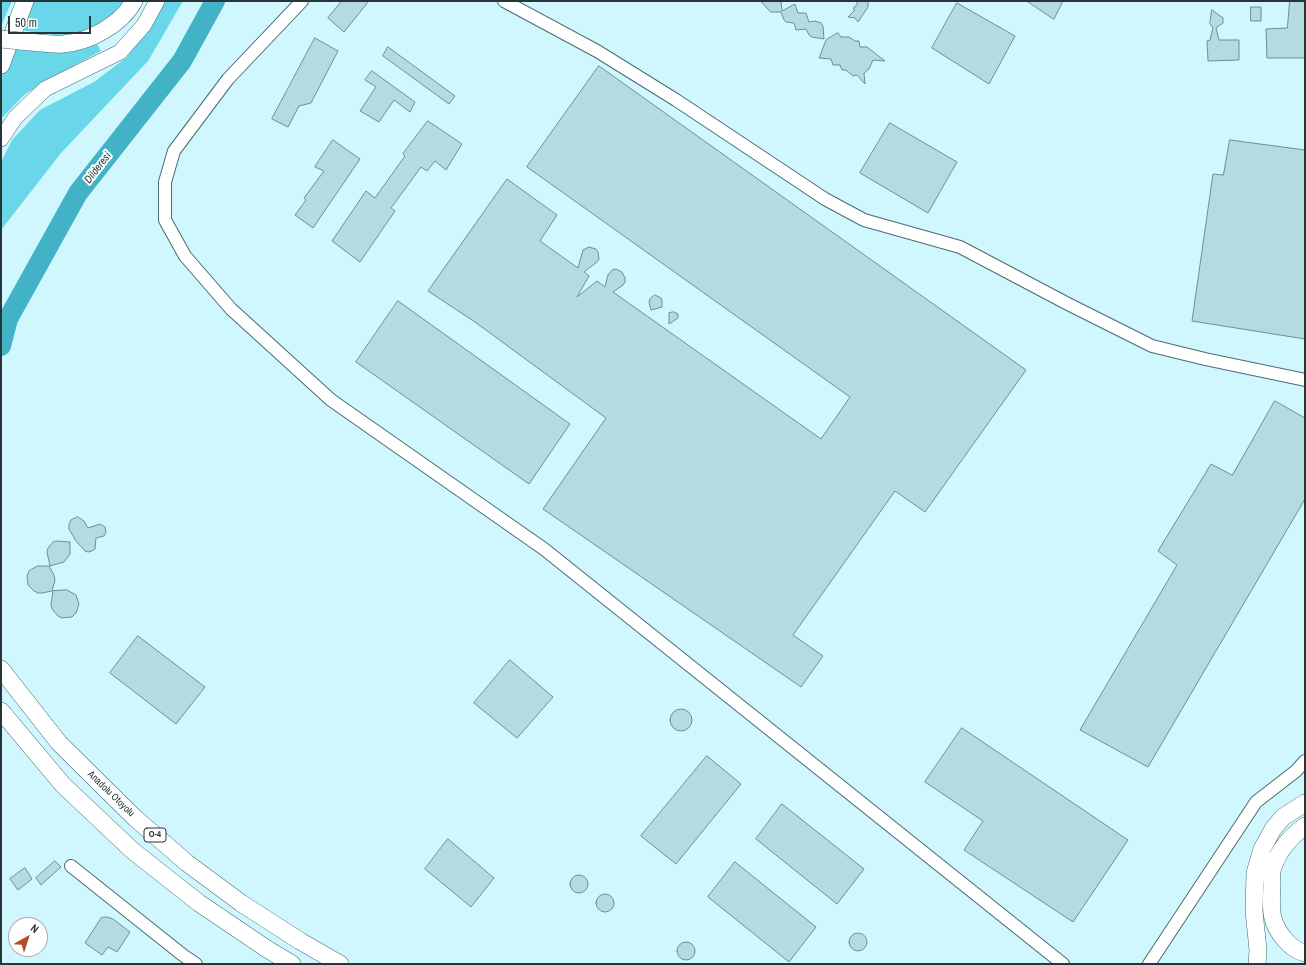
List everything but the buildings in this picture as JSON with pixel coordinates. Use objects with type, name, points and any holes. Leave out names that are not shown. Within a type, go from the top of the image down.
[{"type":"highway","points":[[1,44],[18,1]]},
{"type":"highway","points":[[1,65],[25,1]]},
{"type":"highway","points":[[1,39],[63,44],[91,37],[114,24],[130,9],[134,1]]},
{"type":"highway","name":"Anadolu Otoyolu","points":[[1,669],[58,743],[135,818],[187,863],[241,903],[300,941],[340,964]]},
{"type":"highway","name":"O-4","points":[[1,711],[64,785],[133,851],[198,903],[292,964]]},
{"type":"highway","points":[[1257,964],[1258,950],[1254,911],[1255,873],[1262,849],[1273,829],[1283,817],[1305,803]]},
{"type":"highway","points":[[1305,826],[1287,841],[1278,854],[1272,868],[1271,900],[1272,914],[1277,930],[1291,947],[1305,953]]},
{"type":"main road","points":[[1,139],[15,118],[45,89],[120,52],[144,25],[157,1]]},
{"type":"street","points":[[302,1],[228,79],[174,151],[165,182],[165,220],[185,256],[232,309],[330,400],[544,549],[1063,964]]},
{"type":"street","points":[[504,1],[597,51],[676,100],[825,199],[864,220],[960,247],[1152,346],[1212,361],[1305,380]]},
{"type":"street","points":[[1150,964],[1256,802],[1296,771],[1305,761]]},
{"type":"street","points":[[71,866],[196,964]]},
{"type":"shaded area","points":[[1,1],[12,1],[1,26]]},
{"type":"shaded area","points":[[31,1],[125,1],[119,10],[108,19],[79,34],[62,36],[19,30]]},
{"type":"shaded area","points":[[165,1],[183,1],[148,61],[61,153],[1,230],[1,162],[12,140],[40,110],[94,82],[127,57],[152,23]]},
{"type":"shaded area","points":[[96,42],[101,51],[53,77],[24,95],[1,119],[1,79],[12,50],[77,49]]},
{"type":"waterway","name":"Dilderesi","points":[[1,346],[8,319],[78,193],[182,61],[215,1]]}]
